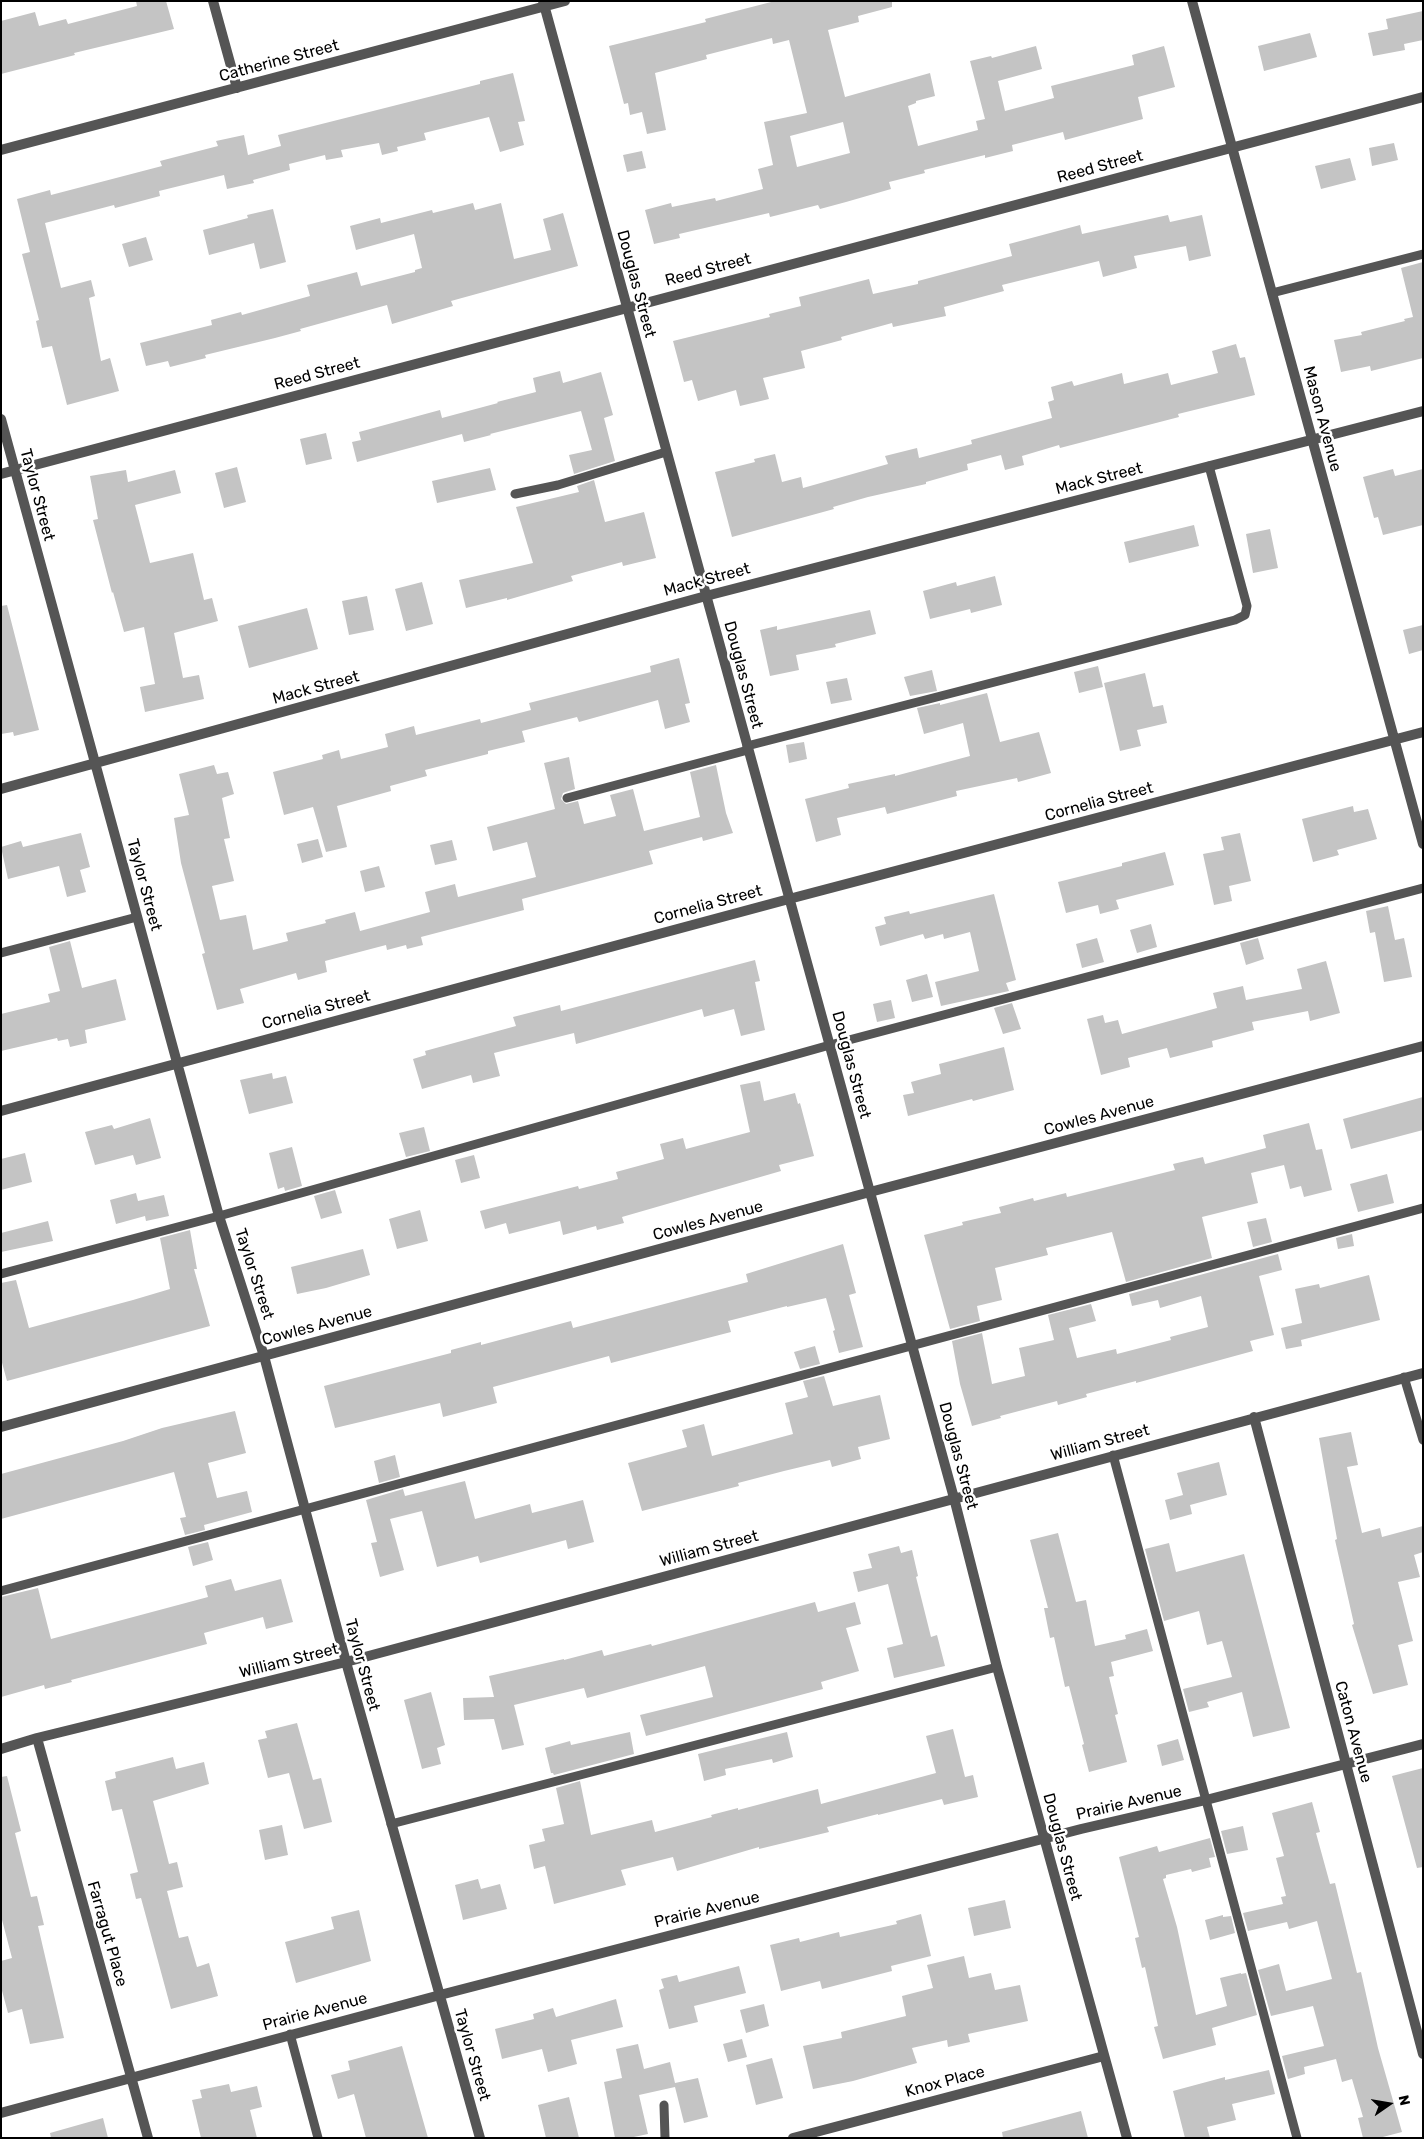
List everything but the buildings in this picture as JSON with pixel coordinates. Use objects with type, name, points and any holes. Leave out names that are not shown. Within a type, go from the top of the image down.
[{"type":"street","points":[[213,1],[237,88]]},
{"type":"street","name":"Catherine Street","points":[[1,150],[237,88],[543,4],[565,1]]},
{"type":"street","name":"Mason Avenue","points":[[1192,1],[1423,844]]},
{"type":"street","name":"Douglas Street","points":[[543,4],[912,1344],[997,1667],[1127,2138]]},
{"type":"street","name":"Reed Street","points":[[1,474],[1423,97]]},
{"type":"street","name":"Mack Street","points":[[1,789],[706,596],[1423,411]]},
{"type":"street","name":"Taylor Street","points":[[1,420],[218,1216],[264,1356],[346,1662],[480,2138]]},
{"type":"street","name":"Cornelia Street","points":[[1,1112],[789,898],[1423,732]]},
{"type":"street","name":"Cowles Avenue","points":[[1,1427],[870,1192],[1423,1046]]},
{"type":"street","name":"William Street","points":[[1,1748],[346,1662],[1423,1372]]},
{"type":"street","name":"Caton Avenue","points":[[1254,1417],[1423,2054]]},
{"type":"street","name":"Farragut Place","points":[[37,1738],[148,2138]]},
{"type":"street","name":"Prairie Avenue","points":[[1,2113],[440,1995],[1081,1829],[1206,1800],[1423,1744]]},
{"type":"street","name":"Knox Place","points":[[793,2138],[1104,2056]]},
{"type":"lane","points":[[1272,292],[1423,254]]},
{"type":"lane","points":[[515,494],[558,484],[666,452]]},
{"type":"lane","points":[[567,798],[748,748],[1235,620],[1245,615],[1248,606],[1209,466]]},
{"type":"lane","points":[[1,1274],[218,1216],[830,1045],[1423,888]]},
{"type":"lane","points":[[1,953],[137,917]]},
{"type":"lane","points":[[1,1590],[1423,1208]]},
{"type":"lane","points":[[1404,1377],[1423,1440]]},
{"type":"lane","points":[[1113,1455],[1297,2138]]},
{"type":"lane","points":[[391,1824],[997,1667]]},
{"type":"lane","points":[[290,2034],[318,2138]]},
{"type":"lane","points":[[664,2106],[665,2138]]}]
